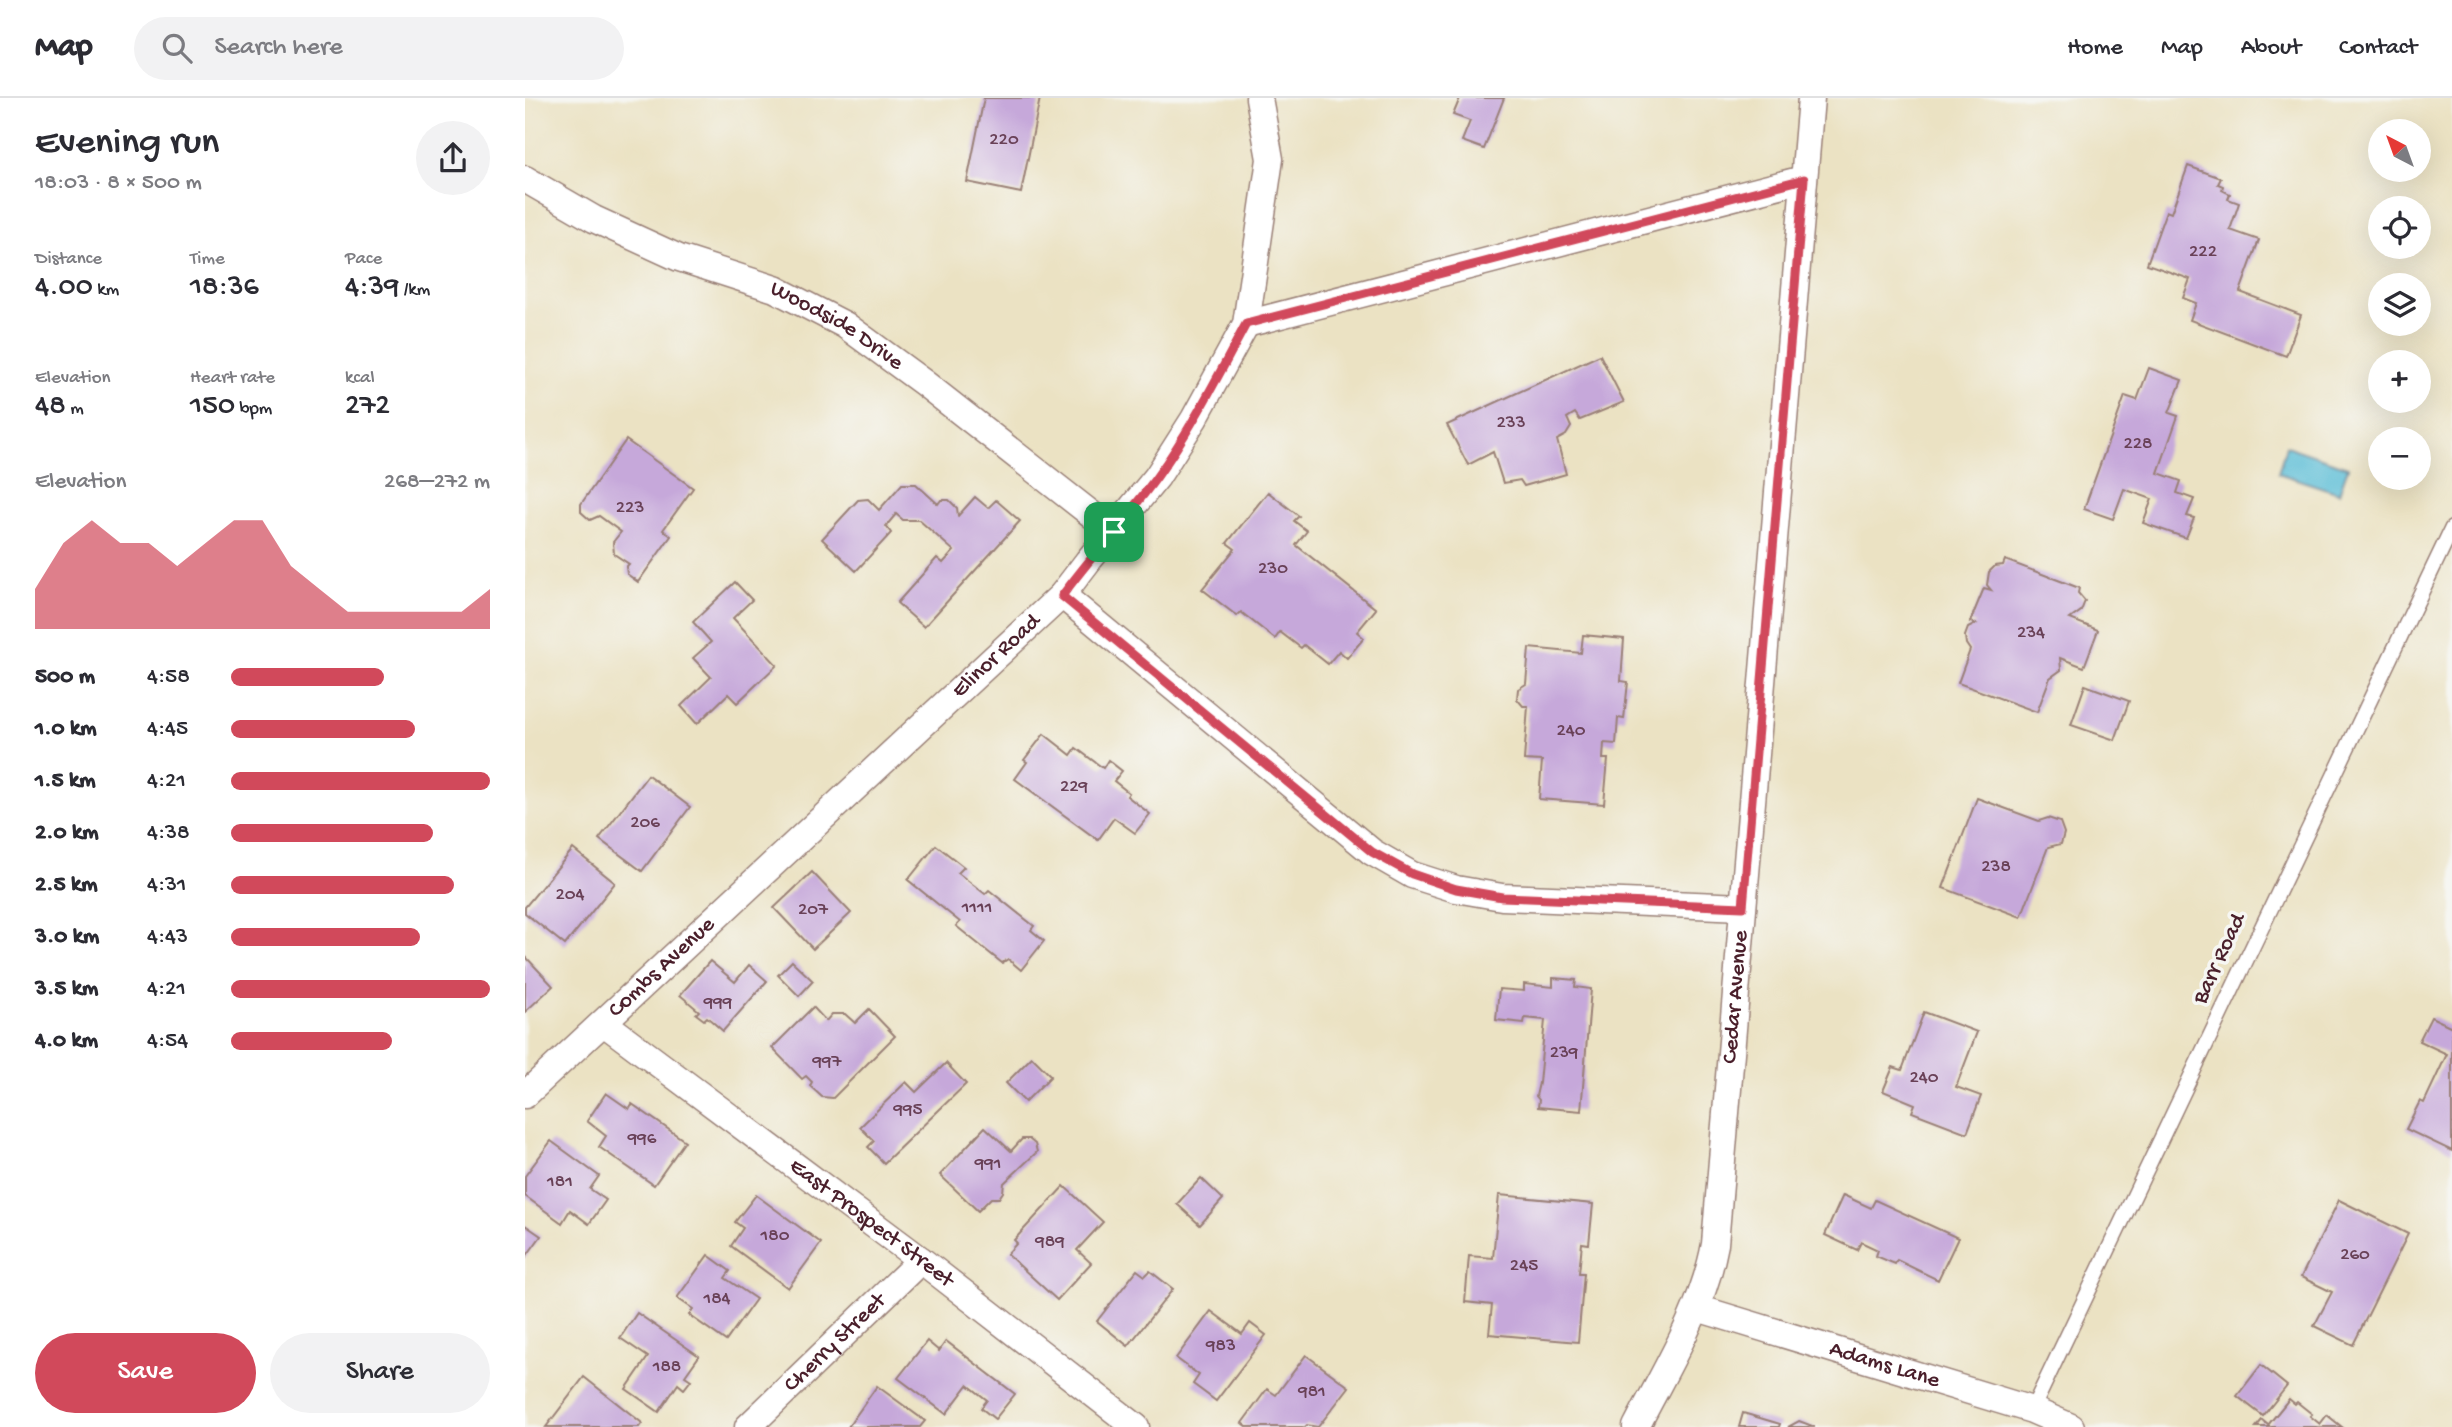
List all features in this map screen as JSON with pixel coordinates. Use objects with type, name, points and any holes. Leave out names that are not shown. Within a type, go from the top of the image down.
[{"type":"street","name":"Elinor Road","points":[[800,840],[1062,596],[1087,561],[1114,532],[1157,477],[1194,419],[1246,324],[1270,159],[1259,98]]},
{"type":"street","name":"Cedar Avenue","points":[[1636,1427],[1697,1308],[1710,1273],[1715,1244],[1811,98]]},
{"type":"street","name":"Woodside Drive","points":[[525,179],[589,217],[667,253],[777,290],[845,325],[924,383],[1114,532]]},
{"type":"street","points":[[1246,324],[1804,179]]},
{"type":"street","points":[[1062,596],[1372,852],[1412,874],[1456,889],[1502,897],[1743,907]]},
{"type":"street","name":"Combs Avenue","points":[[525,1095],[800,840]]},
{"type":"street","name":"East Prospect Street","points":[[604,1023],[921,1261],[1136,1427]]},
{"type":"street","name":"Cherry Street","points":[[748,1427],[921,1261]]},
{"type":"street","name":"Adams Lane","points":[[1697,1308],[2032,1410],[2071,1427]]},
{"type":"lane","name":"Barr Road","points":[[2032,1410],[2452,528]]},
{"type":"water","points":[[2286,446],[2348,467],[2339,493],[2278,473]]},
{"type":"building","points":[[984,98],[1040,98],[1021,193],[967,182]]},
{"type":"building","points":[[1460,98],[1504,98],[1484,149],[1462,141],[1470,121],[1453,115]]},
{"type":"building","points":[[2188,166],[2221,178],[2218,184],[2230,194],[2228,199],[2239,203],[2230,230],[2259,240],[2240,292],[2301,315],[2286,356],[2190,320],[2196,303],[2183,298],[2190,279],[2147,264],[2166,211],[2171,213]]},
{"type":"building","points":[[1600,355],[1624,402],[1580,420],[1575,413],[1567,418],[1571,427],[1566,435],[1557,440],[1566,474],[1524,486],[1520,480],[1503,483],[1493,452],[1468,465],[1447,425]]},
{"type":"building","points":[[2149,368],[2182,380],[2169,413],[2178,416],[2158,473],[2181,481],[2177,493],[2194,499],[2187,516],[2194,518],[2186,538],[2143,523],[2152,499],[2124,489],[2113,519],[2084,509],[2125,396],[2137,400]]},
{"type":"building","points":[[626,440],[693,488],[663,530],[671,536],[638,582],[627,574],[626,567],[629,564],[614,554],[613,542],[621,532],[599,516],[590,520],[581,512],[581,504]]},
{"type":"building","points":[[902,484],[916,484],[938,504],[941,500],[949,500],[957,508],[958,516],[975,497],[988,508],[996,500],[1020,521],[924,627],[897,603],[937,558],[943,563],[954,551],[919,520],[903,520],[896,514],[886,526],[891,533],[856,571],[822,539],[858,500],[868,499],[879,510]]},
{"type":"building","points":[[1268,492],[1299,516],[1294,521],[1307,531],[1296,545],[1376,609],[1357,632],[1364,638],[1347,658],[1339,651],[1328,664],[1304,645],[1301,648],[1280,632],[1275,639],[1241,612],[1237,616],[1202,589],[1235,549],[1227,543]]},
{"type":"building","points":[[2005,560],[2079,588],[2078,593],[2085,601],[2081,611],[2070,619],[2098,630],[2084,667],[2060,658],[2061,670],[2050,678],[2037,712],[1958,683],[1970,650],[1965,636],[1968,628],[1976,624],[1970,622],[1984,588],[1991,590],[1987,585],[1989,572],[1995,566],[2003,565]]},
{"type":"building","points":[[735,582],[752,600],[733,618],[777,665],[737,703],[728,694],[697,724],[681,706],[711,677],[693,658],[711,642],[693,622]]},
{"type":"building","points":[[1583,635],[1624,639],[1621,681],[1628,682],[1624,719],[1618,718],[1616,744],[1604,743],[1603,759],[1608,759],[1604,804],[1539,799],[1542,761],[1524,760],[1528,706],[1523,706],[1517,699],[1518,689],[1526,684],[1529,648],[1581,653]]},
{"type":"building","points":[[2085,685],[2129,701],[2115,740],[2071,725]]},
{"type":"building","points":[[1044,734],[1071,755],[1076,748],[1103,768],[1108,760],[1122,771],[1114,781],[1129,793],[1127,796],[1150,814],[1135,833],[1114,818],[1098,840],[1015,779],[1027,762],[1024,760]]},
{"type":"building","points":[[648,775],[690,807],[642,871],[599,839]]},
{"type":"building","points":[[1977,798],[2039,821],[2048,818],[2060,822],[2064,833],[2061,844],[2048,847],[2021,917],[1943,888]]},
{"type":"building","points":[[936,845],[964,867],[958,873],[985,894],[989,890],[1034,926],[1031,930],[1044,941],[1021,970],[1008,959],[1002,963],[956,926],[960,922],[908,880]]},
{"type":"building","points":[[573,849],[615,883],[565,945],[525,913],[525,907]]},
{"type":"building","points":[[812,872],[851,913],[813,949],[774,908]]},
{"type":"building","points":[[525,956],[553,986],[525,1012]]},
{"type":"building","points":[[710,961],[735,982],[749,965],[767,981],[723,1031],[707,1017],[704,1020],[696,1014],[699,1011],[680,995]]},
{"type":"building","points":[[792,961],[813,981],[799,996],[778,975]]},
{"type":"building","points":[[1553,978],[1576,980],[1575,987],[1591,989],[1581,1111],[1538,1107],[1539,1100],[1536,1096],[1545,1020],[1525,1018],[1524,1023],[1496,1020],[1499,989],[1524,991],[1524,984],[1553,987]]},
{"type":"building","points":[[813,1007],[826,1021],[832,1014],[845,1014],[855,1023],[869,1009],[895,1036],[833,1098],[822,1097],[810,1086],[812,1082],[806,1076],[802,1079],[772,1048]]},
{"type":"building","points":[[1924,1012],[1977,1032],[1956,1087],[1981,1096],[1967,1133],[1912,1112],[1915,1104],[1883,1091],[1893,1067],[1902,1070]]},
{"type":"building","points":[[2431,1017],[2452,1027],[2452,1151],[2406,1129],[2420,1101],[2424,1103],[2447,1054],[2419,1041]]},
{"type":"building","points":[[1032,1057],[1051,1076],[1025,1102],[1006,1083]]},
{"type":"building","points":[[946,1063],[966,1084],[884,1163],[868,1147],[874,1141],[860,1127],[906,1082],[916,1092]]},
{"type":"building","points":[[606,1093],[629,1109],[632,1104],[685,1141],[654,1185],[599,1147],[606,1136],[587,1121]]},
{"type":"building","points":[[985,1127],[1011,1151],[1022,1139],[1029,1139],[1035,1144],[1037,1152],[1004,1183],[999,1198],[991,1198],[978,1211],[940,1175]]},
{"type":"building","points":[[551,1141],[599,1176],[590,1189],[606,1200],[589,1224],[570,1210],[562,1223],[525,1196],[525,1176]]},
{"type":"building","points":[[1201,1178],[1223,1199],[1200,1225],[1177,1204]]},
{"type":"building","points":[[1064,1186],[1103,1222],[1077,1250],[1091,1263],[1057,1300],[1007,1254],[1017,1243],[1014,1240]]},
{"type":"building","points":[[756,1195],[821,1243],[788,1288],[731,1246],[743,1228],[735,1222]]},
{"type":"building","points":[[1499,1195],[1593,1204],[1589,1244],[1582,1243],[1579,1273],[1584,1273],[1578,1342],[1489,1334],[1492,1305],[1465,1302],[1469,1256],[1493,1258]]},
{"type":"building","points":[[1843,1195],[1871,1208],[1875,1200],[1958,1238],[1938,1280],[1897,1260],[1895,1264],[1876,1256],[1878,1250],[1861,1242],[1857,1250],[1825,1235]]},
{"type":"building","points":[[2339,1200],[2408,1234],[2353,1345],[2314,1326],[2332,1292],[2301,1277]]},
{"type":"building","points":[[525,1225],[541,1236],[525,1258]]},
{"type":"building","points":[[708,1255],[730,1271],[725,1278],[756,1299],[726,1341],[689,1315],[693,1309],[677,1298]]},
{"type":"building","points":[[1137,1270],[1145,1276],[1150,1271],[1173,1289],[1128,1346],[1097,1321]]},
{"type":"building","points":[[1211,1311],[1242,1334],[1250,1323],[1266,1335],[1216,1401],[1193,1384],[1199,1375],[1176,1358]]},
{"type":"building","points":[[637,1313],[699,1356],[685,1376],[691,1380],[684,1389],[678,1384],[659,1412],[626,1389],[648,1357],[620,1338]]},
{"type":"building","points":[[927,1341],[939,1351],[946,1341],[1015,1394],[995,1419],[981,1408],[987,1400],[968,1385],[946,1414],[898,1378]]},
{"type":"building","points":[[1306,1355],[1349,1387],[1318,1427],[1247,1427],[1242,1423],[1267,1389],[1276,1395]]},
{"type":"building","points":[[2261,1365],[2287,1386],[2263,1416],[2237,1396]]},
{"type":"building","points":[[584,1377],[642,1423],[639,1427],[546,1427]]},
{"type":"building","points":[[877,1386],[925,1421],[920,1427],[848,1427]]},
{"type":"building","points":[[2289,1399],[2312,1414],[2310,1416],[2320,1424],[2327,1415],[2342,1427],[2256,1427],[2262,1420],[2268,1425]]},
{"type":"building","points":[[1743,1413],[1780,1424],[1779,1427],[1739,1427]]},
{"type":"building","points":[[1799,1421],[1815,1427],[1788,1427]]},
{"type":"route","points":[[1804,179],[1743,907],[1502,897],[1456,889],[1412,874],[1372,852],[1062,596],[1087,561],[1114,532],[1157,477],[1194,419],[1246,324],[1804,179]]}]
